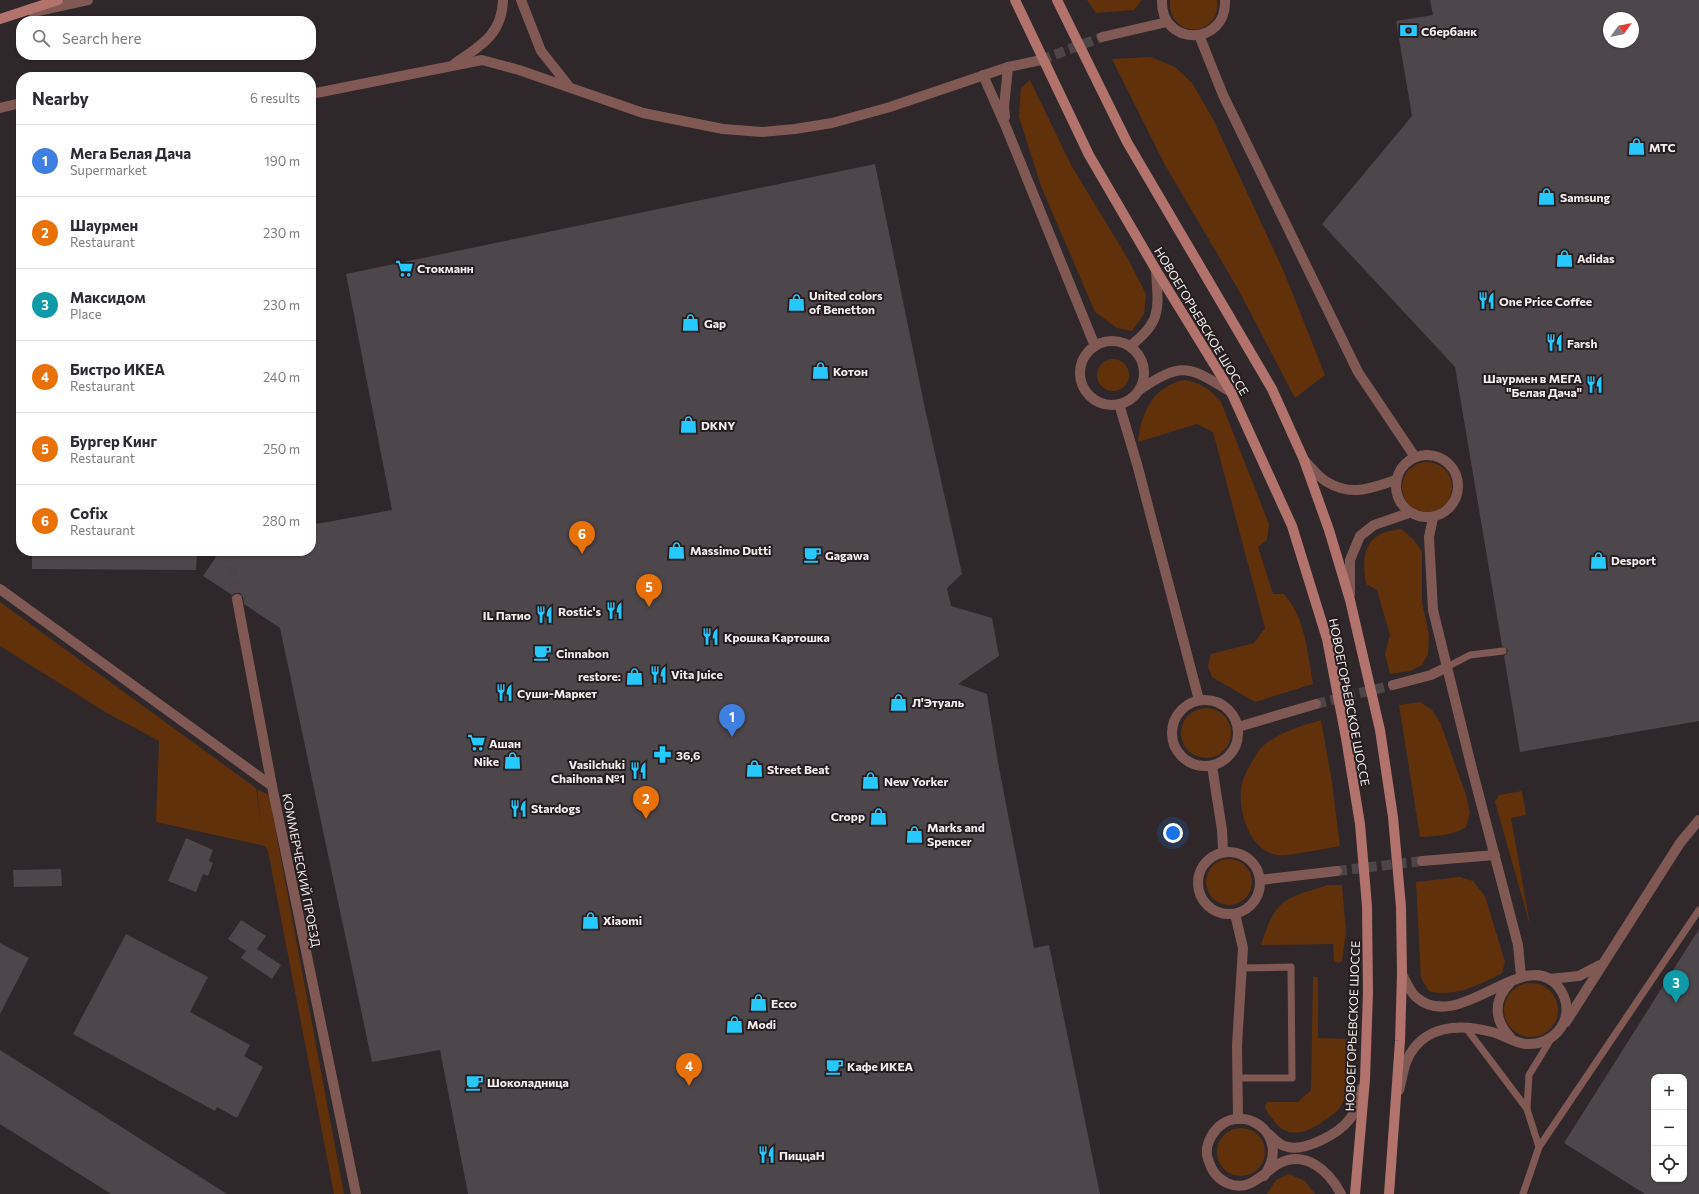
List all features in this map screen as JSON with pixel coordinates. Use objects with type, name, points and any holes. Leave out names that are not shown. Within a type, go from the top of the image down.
[{"type":"main road","points":[[3,19],[58,0]]},
{"type":"main road","name":"НОВОЕГОРЬЕВСКОЕ ШОССЕ","points":[[1015,0],[1089,155],[1156,270],[1231,392],[1292,526],[1327,639],[1346,738],[1360,824],[1367,906],[1368,993],[1365,1079],[1355,1194]]},
{"type":"main road","name":"НОВОЕГОРЬЕВСКОЕ ШОССЕ","points":[[1057,0],[1061,11],[1127,142],[1272,389],[1304,460],[1329,530],[1350,600],[1380,730],[1393,816],[1401,907],[1402,974],[1397,1100],[1389,1194]]},
{"type":"main road","points":[[1060,0],[1061,11]]},
{"type":"street","points":[[16,16],[88,0]]},
{"type":"street","points":[[450,67],[480,47],[492,35],[499,25],[503,12],[503,0]]},
{"type":"street","points":[[521,0],[541,51],[568,86]]},
{"type":"street","points":[[1162,0],[1162,9],[1167,22],[1176,30],[1187,35],[1199,35],[1210,31],[1219,23],[1224,13],[1225,0]]},
{"type":"street","points":[[3,19],[16,16]]},
{"type":"street","points":[[1102,37],[1167,22]]},
{"type":"street","points":[[1199,35],[1223,95],[1358,372],[1415,457]]},
{"type":"street","points":[[316,93],[482,60],[568,86],[643,113],[723,129],[762,132],[795,129],[832,123],[890,107],[1008,67],[1041,60]]},
{"type":"street","points":[[1006,127],[1004,107],[1008,67]]},
{"type":"street","points":[[983,75],[1006,127],[1095,346]]},
{"type":"street","points":[[0,108],[16,104]]},
{"type":"street","points":[[1130,346],[1146,334],[1155,318],[1158,300],[1156,270]]},
{"type":"street","points":[[1139,390],[1144,379],[1144,366],[1139,355],[1130,346],[1118,342],[1106,342],[1095,346],[1085,356],[1081,369],[1082,382],[1087,393],[1096,400],[1107,404],[1119,404],[1130,399],[1139,390],[1159,377],[1174,370],[1189,370],[1203,375],[1231,392]]},
{"type":"street","points":[[1119,404],[1199,700]]},
{"type":"street","points":[[1434,455],[1444,460],[1453,468],[1458,481],[1458,493],[1454,504],[1444,513],[1433,518],[1421,518],[1409,513],[1400,504],[1396,491],[1396,480],[1401,469],[1415,457],[1434,455]]},
{"type":"street","points":[[1304,460],[1326,482],[1352,492],[1370,489],[1396,480]]},
{"type":"street","points":[[1350,600],[1350,560],[1360,536],[1374,525],[1409,513]]},
{"type":"street","points":[[1433,518],[1429,537],[1433,610],[1518,945],[1516,978],[1503,990],[1497,1002],[1497,1016],[1502,1028],[1511,1038]]},
{"type":"street","name":"КОММЕРЧЕСКИЙ ПРОЕЗД","points":[[0,589],[272,786],[356,1194]]},
{"type":"street","points":[[237,599],[272,786]]},
{"type":"street","points":[[1393,685],[1431,675],[1447,667]]},
{"type":"street","points":[[1199,700],[1212,700],[1224,705],[1233,715],[1238,727],[1238,740],[1233,752],[1224,761],[1212,766],[1198,765],[1186,760],[1177,750],[1172,738],[1173,725],[1178,713],[1188,704],[1199,700]]},
{"type":"street","points":[[1238,727],[1316,704]]},
{"type":"street","points":[[1212,766],[1222,830],[1223,851]]},
{"type":"street","points":[[1397,1100],[1406,1061],[1423,1038],[1437,1030],[1452,1027],[1491,1032],[1524,1044],[1538,1044],[1551,1039],[1561,1029],[1680,843],[1699,820]]},
{"type":"street","points":[[1223,851],[1236,852],[1248,857],[1257,867],[1260,880],[1260,891],[1254,902],[1246,910],[1235,914],[1224,914],[1213,910],[1204,903],[1199,893],[1197,882],[1199,871],[1209,858],[1223,851]]},
{"type":"street","points":[[1422,861],[1494,855]]},
{"type":"street","points":[[1260,880],[1337,871]]},
{"type":"street","points":[[1235,914],[1243,948],[1239,1006],[1237,1078],[1238,1119]]},
{"type":"street","points":[[1402,974],[1416,997],[1425,1004],[1437,1007],[1469,1001],[1516,978],[1540,976],[1549,979],[1579,976],[1592,971],[1603,962]]},
{"type":"street","points":[[1549,979],[1559,989],[1566,1002],[1566,1016],[1561,1029]]},
{"type":"street","points":[[1341,1194],[1335,1182],[1326,1172],[1314,1163],[1304,1160],[1284,1161],[1252,1184],[1240,1190],[1221,1180],[1214,1173],[1209,1164],[1207,1152],[1209,1140],[1216,1129],[1226,1122],[1238,1119],[1249,1120],[1259,1124],[1280,1144],[1288,1147],[1297,1148],[1328,1137],[1350,1120],[1355,1110],[1365,1079]]},
{"type":"street","points":[[1264,1176],[1271,1166],[1274,1155],[1272,1143],[1267,1132]]},
{"type":"lane","points":[[1447,667],[1470,656],[1503,651]]},
{"type":"lane","points":[[1523,1194],[1539,1147],[1699,910]]},
{"type":"lane","points":[[1237,1078],[1292,1078],[1291,967],[1242,968]]},
{"type":"lane","points":[[1466,1028],[1527,1109],[1539,1147]]},
{"type":"lane","points":[[1527,1109],[1529,1074],[1551,1039]]},
{"type":"shaded area","points":[[1087,0],[1142,0],[1134,10],[1096,13]]},
{"type":"shaded area","points":[[1170,0],[1217,0],[1216,13],[1211,22],[1204,27],[1194,29],[1185,28],[1177,22],[1171,13]]},
{"type":"shaded area","points":[[1151,57],[1175,67],[1192,83],[1213,119],[1284,272],[1325,375],[1295,398],[1238,289],[1165,165],[1112,59]]},
{"type":"shaded area","points":[[1030,80],[1071,165],[1128,259],[1146,294],[1144,314],[1132,331],[1117,328],[1095,312],[1041,186],[1019,117],[1021,88]]},
{"type":"shaded area","points":[[1110,359],[1116,359],[1126,366],[1129,375],[1128,381],[1122,388],[1116,391],[1110,391],[1100,384],[1097,378],[1097,372],[1104,362]]},
{"type":"shaded area","points":[[1184,380],[1195,382],[1204,387],[1213,393],[1221,402],[1269,524],[1267,540],[1258,547],[1273,594],[1284,594],[1297,614],[1307,648],[1313,684],[1255,702],[1212,677],[1208,666],[1211,654],[1254,643],[1265,628],[1213,432],[1197,424],[1138,442],[1142,421],[1150,402],[1164,388],[1173,383]]},
{"type":"shaded area","points":[[1427,462],[1436,464],[1447,473],[1452,487],[1450,496],[1441,507],[1427,512],[1418,510],[1407,501],[1402,487],[1404,478],[1413,467]]},
{"type":"shaded area","points":[[1401,529],[1413,539],[1422,551],[1422,603],[1429,634],[1428,654],[1422,665],[1410,671],[1390,674],[1385,654],[1390,635],[1377,590],[1366,584],[1364,562],[1368,546],[1373,540],[1389,531]]},
{"type":"shaded area","points":[[0,602],[256,788],[261,823],[257,789],[269,795],[344,1194],[334,1194],[268,851],[265,846],[156,822],[159,741],[107,713],[0,646]]},
{"type":"shaded area","points":[[1420,702],[1432,710],[1440,722],[1466,795],[1470,813],[1466,827],[1450,834],[1420,837],[1399,705]]},
{"type":"shaded area","points":[[1201,708],[1211,708],[1224,715],[1231,728],[1231,738],[1224,751],[1211,758],[1201,758],[1192,754],[1185,747],[1181,738],[1181,728],[1185,719],[1192,712]]},
{"type":"shaded area","points":[[1321,720],[1332,782],[1340,846],[1298,854],[1277,855],[1258,845],[1251,836],[1246,825],[1241,802],[1243,780],[1256,754],[1267,743],[1281,734]]},
{"type":"shaded area","points":[[1522,791],[1526,815],[1511,818],[1530,925],[1495,802],[1499,795]]},
{"type":"shaded area","points":[[1229,859],[1242,863],[1248,869],[1252,882],[1248,895],[1242,901],[1229,905],[1216,901],[1210,895],[1206,882],[1210,869],[1216,863]]},
{"type":"shaded area","points":[[1460,877],[1473,881],[1485,896],[1505,962],[1502,973],[1476,986],[1457,992],[1438,993],[1429,991],[1421,978],[1416,882]]},
{"type":"shaded area","points":[[1328,885],[1342,885],[1346,932],[1342,961],[1339,963],[1334,961],[1333,944],[1261,945],[1271,918],[1283,903],[1301,894]]},
{"type":"shaded area","points":[[1313,977],[1318,977],[1318,1038],[1352,1039],[1349,1081],[1345,1098],[1338,1110],[1330,1117],[1312,1128],[1305,1131],[1292,1133],[1280,1127],[1274,1121],[1267,1112],[1265,1106],[1268,1102],[1298,1102],[1311,1090]]},
{"type":"shaded area","points":[[1531,983],[1541,985],[1550,991],[1556,1000],[1558,1010],[1556,1020],[1550,1029],[1541,1035],[1531,1037],[1521,1035],[1512,1029],[1506,1020],[1504,1010],[1506,1000],[1512,991],[1521,985]]},
{"type":"shaded area","points":[[1236,1128],[1246,1128],[1258,1135],[1265,1147],[1265,1157],[1258,1169],[1246,1176],[1236,1176],[1228,1172],[1221,1165],[1217,1157],[1217,1147],[1221,1139],[1228,1132]]},
{"type":"shaded area","points":[[1289,1174],[1305,1181],[1315,1194],[1267,1194],[1276,1180]]},
{"type":"building","points":[[1430,0],[1699,0],[1699,721],[1520,752],[1504,656],[1508,650],[1502,646],[1455,367],[1322,224],[1412,116],[1396,21],[1433,15]]},
{"type":"building","points":[[875,164],[924,404],[962,574],[947,588],[951,606],[992,618],[999,656],[958,684],[987,694],[999,768],[1034,948],[1049,945],[1100,1194],[468,1194],[440,1050],[372,1062],[280,628],[244,604],[243,597],[240,593],[235,593],[232,595],[203,576],[217,556],[316,556],[316,524],[392,510],[346,274]]},
{"type":"building","points":[[32,556],[197,556],[196,570],[32,569]]},
{"type":"building","points":[[186,838],[213,850],[209,861],[213,863],[208,876],[203,874],[196,892],[168,881]]},
{"type":"building","points":[[61,869],[62,886],[14,887],[13,870]]},
{"type":"building","points":[[241,920],[266,936],[257,949],[281,965],[272,979],[241,958],[246,951],[228,939]]},
{"type":"building","points":[[1699,929],[1699,1194],[1645,1194],[1564,1143]]},
{"type":"building","points":[[126,934],[208,977],[190,1012],[250,1045],[244,1056],[263,1067],[237,1118],[217,1107],[215,1111],[73,1034]]},
{"type":"building","points":[[0,943],[29,958],[0,1014]]},
{"type":"building","points":[[0,1050],[227,1194],[111,1194],[0,1124]]},
{"type":"tunnel","points":[[1041,60],[1102,37]]},
{"type":"tunnel","points":[[230,556],[237,599]]},
{"type":"tunnel","points":[[1316,704],[1393,685]]},
{"type":"tunnel","points":[[1337,871],[1422,861]]},
{"type":"place","name":"Сбербанк","points":[[1408,31]]},
{"type":"place","name":"МТС","points":[[1636,147]]},
{"type":"place","name":"Samsung","points":[[1547,197]]},
{"type":"place","name":"Adidas","points":[[1564,258]]},
{"type":"place","name":"Стокманн","points":[[404,268]]},
{"type":"place","name":"One Price Coffee","points":[[1486,301]]},
{"type":"place","name":"United colors of Benetton","points":[[796,302]]},
{"type":"place","name":"Gap","points":[[691,323]]},
{"type":"place","name":"Farsh","points":[[1554,343]]},
{"type":"place","name":"Котон","points":[[820,371]]},
{"type":"place","name":"Шаурмен в МЕГА \"Белая Дача\"","points":[[1595,385]]},
{"type":"place","name":"DKNY","points":[[688,425]]},
{"type":"place","name":"Massimo Dutti","points":[[677,550]]},
{"type":"place","name":"Cofix","points":[[582,554]]},
{"type":"place","name":"Gagawa","points":[[812,555]]},
{"type":"place","name":"Desport","points":[[1598,560]]},
{"type":"place","name":"Бургер Кинг","points":[[649,607]]},
{"type":"place","name":"Rostic's","points":[[614,611]]},
{"type":"place","name":"IL Патио","points":[[544,615]]},
{"type":"place","name":"Крошка Картошка","points":[[711,637]]},
{"type":"place","name":"Cinnabon","points":[[543,653]]},
{"type":"place","name":"Vita Juice","points":[[658,674]]},
{"type":"place","name":"restore:","points":[[634,676]]},
{"type":"place","name":"Суши-Маркет","points":[[504,693]]},
{"type":"place","name":"Л'Этуаль","points":[[899,702]]},
{"type":"place","name":"Мега Белая Дача","points":[[732,737]]},
{"type":"place","name":"Ашан","points":[[476,743]]},
{"type":"place","name":"36,6","points":[[663,755]]},
{"type":"place","name":"Nike","points":[[512,761]]},
{"type":"place","name":"Street Beat","points":[[754,769]]},
{"type":"place","name":"Vasilchuki Chaihona №1","points":[[638,771]]},
{"type":"place","name":"New Yorker","points":[[871,781]]},
{"type":"place","name":"Stardogs","points":[[518,808]]},
{"type":"place","name":"Cropp","points":[[878,816]]},
{"type":"place","name":"Шаурмен","points":[[646,819]]},
{"type":"place","name":"Marks and Spencer","points":[[914,834]]},
{"type":"place","name":"Xiaomi","points":[[590,920]]},
{"type":"place","name":"Ecco","points":[[758,1003]]},
{"type":"place","name":"Максидом","points":[[1676,1003]]},
{"type":"place","name":"Modi","points":[[734,1024]]},
{"type":"place","name":"Кафе ИКЕА","points":[[834,1066]]},
{"type":"place","name":"Шоколадница","points":[[474,1082]]},
{"type":"place","name":"Бистро ИКЕА","points":[[689,1086]]},
{"type":"place","name":"ПиццаН","points":[[766,1155]]}]
